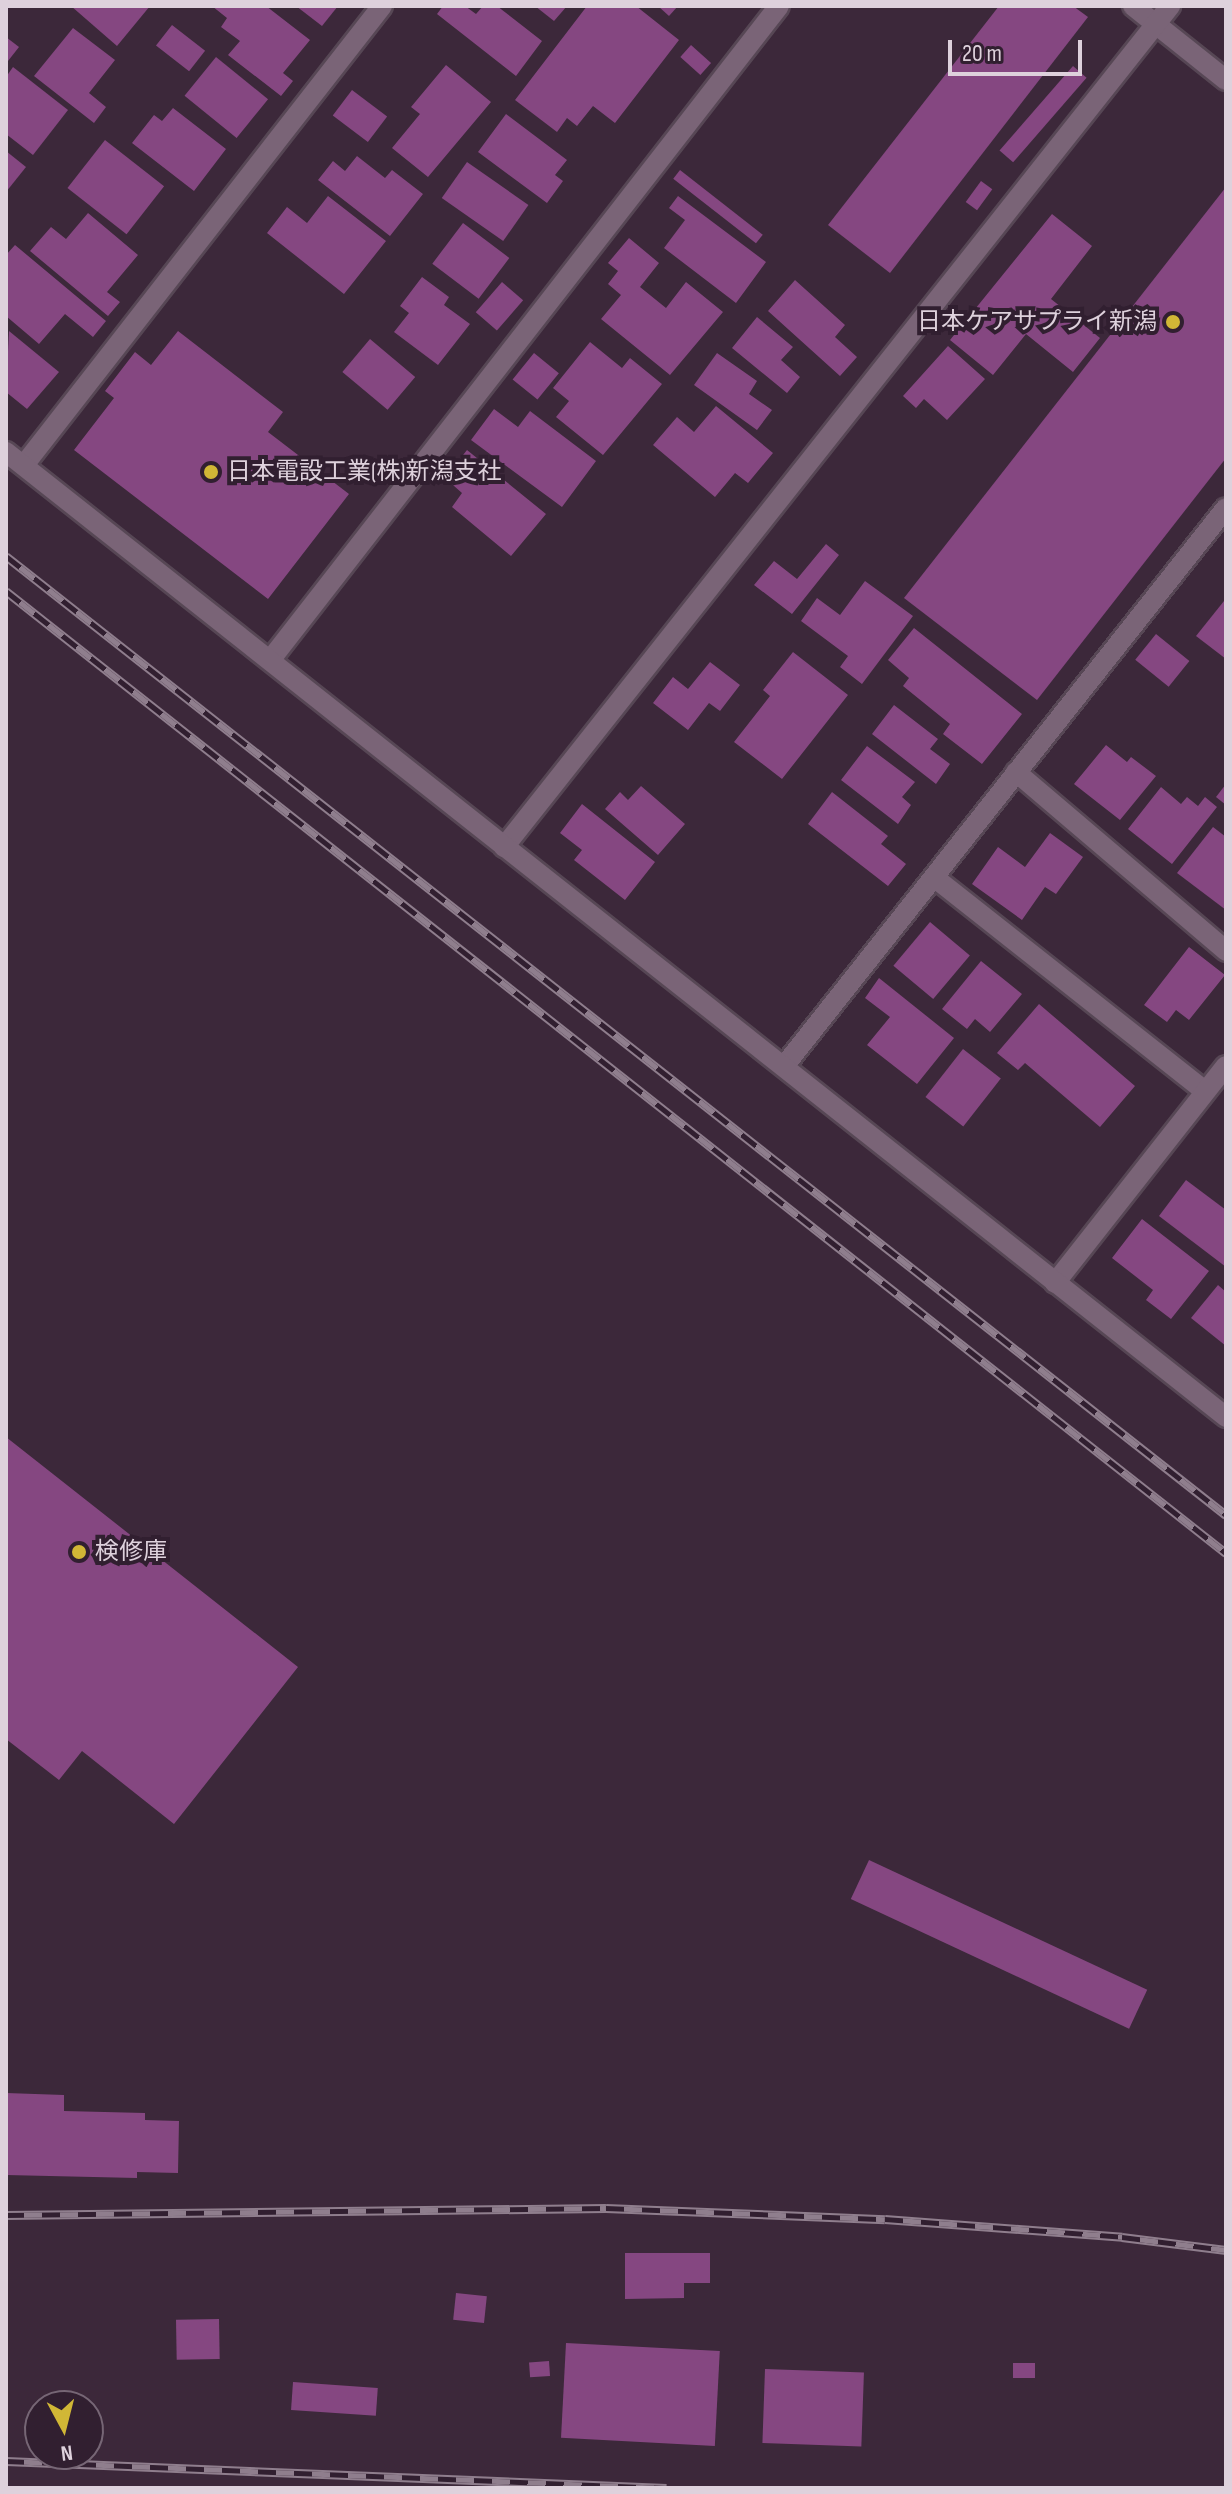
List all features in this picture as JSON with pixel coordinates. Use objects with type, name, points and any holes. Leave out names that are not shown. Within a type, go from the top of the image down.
[{"type":"street","points":[[24,465],[382,6]]},
{"type":"street","points":[[271,659],[779,6]]},
{"type":"street","points":[[1133,6],[1226,80]]},
{"type":"street","points":[[504,847],[1170,6]]},
{"type":"street","points":[[6,452],[271,659],[504,847],[785,1065],[1226,1417]]},
{"type":"street","points":[[785,1065],[1226,508]]},
{"type":"street","points":[[1016,772],[1226,951]]},
{"type":"street","points":[[935,878],[1205,1091]]},
{"type":"street","points":[[1055,1283],[1226,1066]]},
{"type":"building","points":[[71,6],[150,6],[117,46]]},
{"type":"building","points":[[212,6],[266,6],[310,40],[283,73],[293,81],[281,96],[228,55],[240,41],[221,27],[227,18]]},
{"type":"building","points":[[296,6],[338,6],[322,26]]},
{"type":"building","points":[[443,6],[465,6],[476,14],[483,6],[497,6],[542,41],[516,76],[437,14]]},
{"type":"building","points":[[535,6],[567,6],[554,21]]},
{"type":"building","points":[[587,6],[636,6],[679,40],[615,123],[593,106],[577,126],[567,118],[557,132],[515,100]]},
{"type":"building","points":[[658,6],[678,6],[669,16]]},
{"type":"building","points":[[999,6],[1073,6],[1088,17],[890,273],[828,225]]},
{"type":"building","points":[[172,25],[205,51],[189,71],[156,45]]},
{"type":"building","points":[[73,28],[115,60],[89,93],[106,107],[94,123],[34,76]]},
{"type":"building","points":[[6,37],[19,47],[8,61],[6,60]]},
{"type":"building","points":[[691,45],[711,63],[700,75],[680,57]]},
{"type":"building","points":[[216,57],[268,99],[237,138],[185,96]]},
{"type":"building","points":[[446,65],[491,102],[428,177],[392,148],[420,114],[411,107]]},
{"type":"building","points":[[1073,66],[1087,78],[1013,162],[1000,151]]},
{"type":"building","points":[[13,67],[68,110],[33,155],[6,134],[6,77]]},
{"type":"building","points":[[352,90],[387,116],[368,142],[333,116]]},
{"type":"building","points":[[173,108],[226,149],[194,191],[132,143],[154,115],[162,121]]},
{"type":"building","points":[[506,114],[567,160],[555,175],[563,181],[547,203],[478,152]]},
{"type":"building","points":[[105,140],[164,186],[127,234],[67,188]]},
{"type":"building","points":[[6,151],[26,167],[6,192]]},
{"type":"building","points":[[357,156],[385,178],[392,170],[423,194],[390,236],[318,180],[333,161],[345,171]]},
{"type":"building","points":[[467,162],[528,205],[503,241],[442,198]]},
{"type":"building","points":[[680,170],[763,235],[756,243],[673,179]]},
{"type":"building","points":[[981,181],[992,189],[977,210],[966,202]]},
{"type":"building","name":"日本ケアサプライ新潟","points":[[1226,187],[1226,458],[1037,700],[904,598]]},
{"type":"building","points":[[328,196],[386,241],[344,294],[267,233],[287,207],[307,223]]},
{"type":"building","points":[[678,196],[766,262],[736,303],[664,248],[685,220],[669,208]]},
{"type":"building","points":[[88,213],[138,255],[107,292],[120,302],[108,316],[30,251],[51,227],[66,239]]},
{"type":"building","points":[[1052,214],[1092,246],[1051,299],[1100,338],[1073,372],[1026,334],[993,375],[950,340]]},
{"type":"building","points":[[463,223],[509,258],[479,299],[432,264]]},
{"type":"building","points":[[629,238],[659,263],[640,287],[666,308],[686,282],[723,312],[670,375],[601,319],[621,295],[608,284],[618,271],[608,263]]},
{"type":"building","points":[[15,245],[106,321],[93,337],[65,314],[39,344],[6,316],[6,255]]},
{"type":"building","points":[[422,277],[449,297],[444,305],[470,324],[438,365],[394,332],[409,313],[400,306]]},
{"type":"building","points":[[795,280],[845,325],[835,337],[857,357],[840,376],[768,311]]},
{"type":"building","points":[[502,282],[523,300],[497,331],[476,312]]},
{"type":"building","points":[[757,317],[793,347],[781,360],[800,377],[787,393],[732,348]]},
{"type":"building","points":[[9,331],[59,372],[27,409],[6,392]]},
{"type":"building","name":"日本電設工業(株)新潟支社","points":[[178,331],[283,412],[268,432],[349,494],[268,599],[74,450],[114,398],[105,391],[135,352],[151,365]]},
{"type":"building","points":[[370,339],[415,377],[388,410],[342,372]]},
{"type":"building","points":[[590,342],[622,368],[630,358],[662,384],[603,455],[556,417],[569,401],[553,388]]},
{"type":"building","points":[[948,346],[985,379],[947,420],[924,399],[916,408],[903,396]]},
{"type":"building","points":[[534,353],[559,373],[537,400],[513,379]]},
{"type":"building","points":[[717,353],[757,381],[749,394],[772,410],[757,430],[694,385]]},
{"type":"building","points":[[716,406],[773,453],[748,483],[735,473],[715,497],[653,445],[677,417],[694,432]]},
{"type":"building","points":[[494,409],[518,427],[530,411],[596,461],[562,507],[471,440]]},
{"type":"building","points":[[467,450],[546,514],[511,556],[452,507],[462,493],[445,478]]},
{"type":"building","points":[[826,544],[839,555],[792,614],[754,585],[774,561],[797,579]]},
{"type":"building","points":[[865,581],[913,616],[862,684],[840,667],[848,656],[801,621],[817,598],[840,615]]},
{"type":"building","points":[[1224,601],[1226,603],[1226,659],[1196,636]]},
{"type":"building","points":[[914,628],[1022,714],[982,764],[943,734],[950,724],[903,686],[909,678],[888,660]]},
{"type":"building","points":[[1156,634],[1189,661],[1169,687],[1135,660]]},
{"type":"building","points":[[793,652],[848,695],[782,779],[734,742],[770,696],[763,690]]},
{"type":"building","points":[[710,662],[740,685],[720,711],[709,703],[688,730],[653,703],[673,677],[688,689]]},
{"type":"building","points":[[894,705],[938,739],[930,749],[950,764],[936,784],[872,734]]},
{"type":"building","points":[[1106,745],[1127,762],[1131,757],[1156,776],[1120,820],[1074,784]]},
{"type":"building","points":[[867,746],[915,782],[902,797],[911,805],[898,824],[841,780]]},
{"type":"building","points":[[1226,784],[1226,805],[1216,797]]},
{"type":"building","points":[[641,786],[685,824],[658,855],[605,809],[620,792],[628,800]]},
{"type":"building","points":[[1161,787],[1181,804],[1187,797],[1198,806],[1205,797],[1217,807],[1172,864],[1128,829]]},
{"type":"building","points":[[832,792],[888,836],[881,844],[906,864],[888,886],[808,824]]},
{"type":"building","points":[[582,804],[655,862],[625,900],[574,860],[582,850],[560,833]]},
{"type":"building","points":[[1213,827],[1226,837],[1226,910],[1177,873]]},
{"type":"building","points":[[1050,833],[1083,857],[1056,894],[1045,887],[1022,920],[972,884],[998,847],[1025,867]]},
{"type":"building","points":[[930,922],[970,955],[933,999],[893,966]]},
{"type":"building","points":[[1189,947],[1225,975],[1189,1020],[1176,1010],[1167,1022],[1144,1005]]},
{"type":"building","points":[[981,961],[1022,994],[990,1032],[975,1019],[967,1029],[942,1009]]},
{"type":"building","points":[[879,978],[954,1038],[917,1084],[867,1045],[890,1017],[865,998]]},
{"type":"building","points":[[1039,1004],[1135,1086],[1100,1127],[1025,1063],[1018,1070],[997,1053]]},
{"type":"building","points":[[963,1049],[1001,1079],[963,1127],[925,1097]]},
{"type":"building","points":[[1186,1180],[1226,1210],[1226,1267],[1159,1216]]},
{"type":"building","points":[[1142,1219],[1209,1271],[1171,1319],[1146,1300],[1153,1290],[1112,1258]]},
{"type":"building","points":[[1218,1285],[1226,1292],[1226,1346],[1191,1318]]},
{"type":"building","name":"検修庫","points":[[6,1437],[298,1667],[174,1824],[82,1751],[59,1780],[6,1739]]},
{"type":"building","points":[[869,1860],[1147,1990],[1129,2029],[851,1899]]},
{"type":"building","points":[[6,2093],[64,2095],[64,2111],[145,2113],[145,2120],[179,2121],[178,2173],[137,2172],[137,2178],[6,2175]]},
{"type":"building","points":[[625,2253],[710,2253],[710,2283],[684,2283],[684,2298],[625,2299]]},
{"type":"building","points":[[456,2293],[487,2296],[484,2323],[453,2320]]},
{"type":"building","points":[[219,2319],[220,2359],[177,2360],[176,2320]]},
{"type":"building","points":[[566,2343],[720,2351],[715,2446],[561,2438]]},
{"type":"building","points":[[549,2361],[550,2376],[530,2377],[529,2362]]},
{"type":"building","points":[[1013,2363],[1035,2363],[1035,2378],[1013,2378]]},
{"type":"building","points":[[765,2369],[864,2372],[861,2446],[762,2443]]},
{"type":"building","points":[[293,2382],[378,2388],[376,2416],[291,2410]]},
{"type":"railway","points":[[6,556],[1226,1515]]},
{"type":"railway","points":[[6,591],[1226,1553]]},
{"type":"railway","points":[[6,2215],[606,2208],[885,2219],[1122,2237],[1226,2250]]},
{"type":"railway","points":[[6,2461],[666,2488]]},
{"type":"place","name":"日本ケアサプライ新潟","points":[[1173,322]]},
{"type":"place","name":"日本電設工業(株)新潟支社","points":[[211,472]]},
{"type":"place","name":"検修庫","points":[[79,1552]]}]
